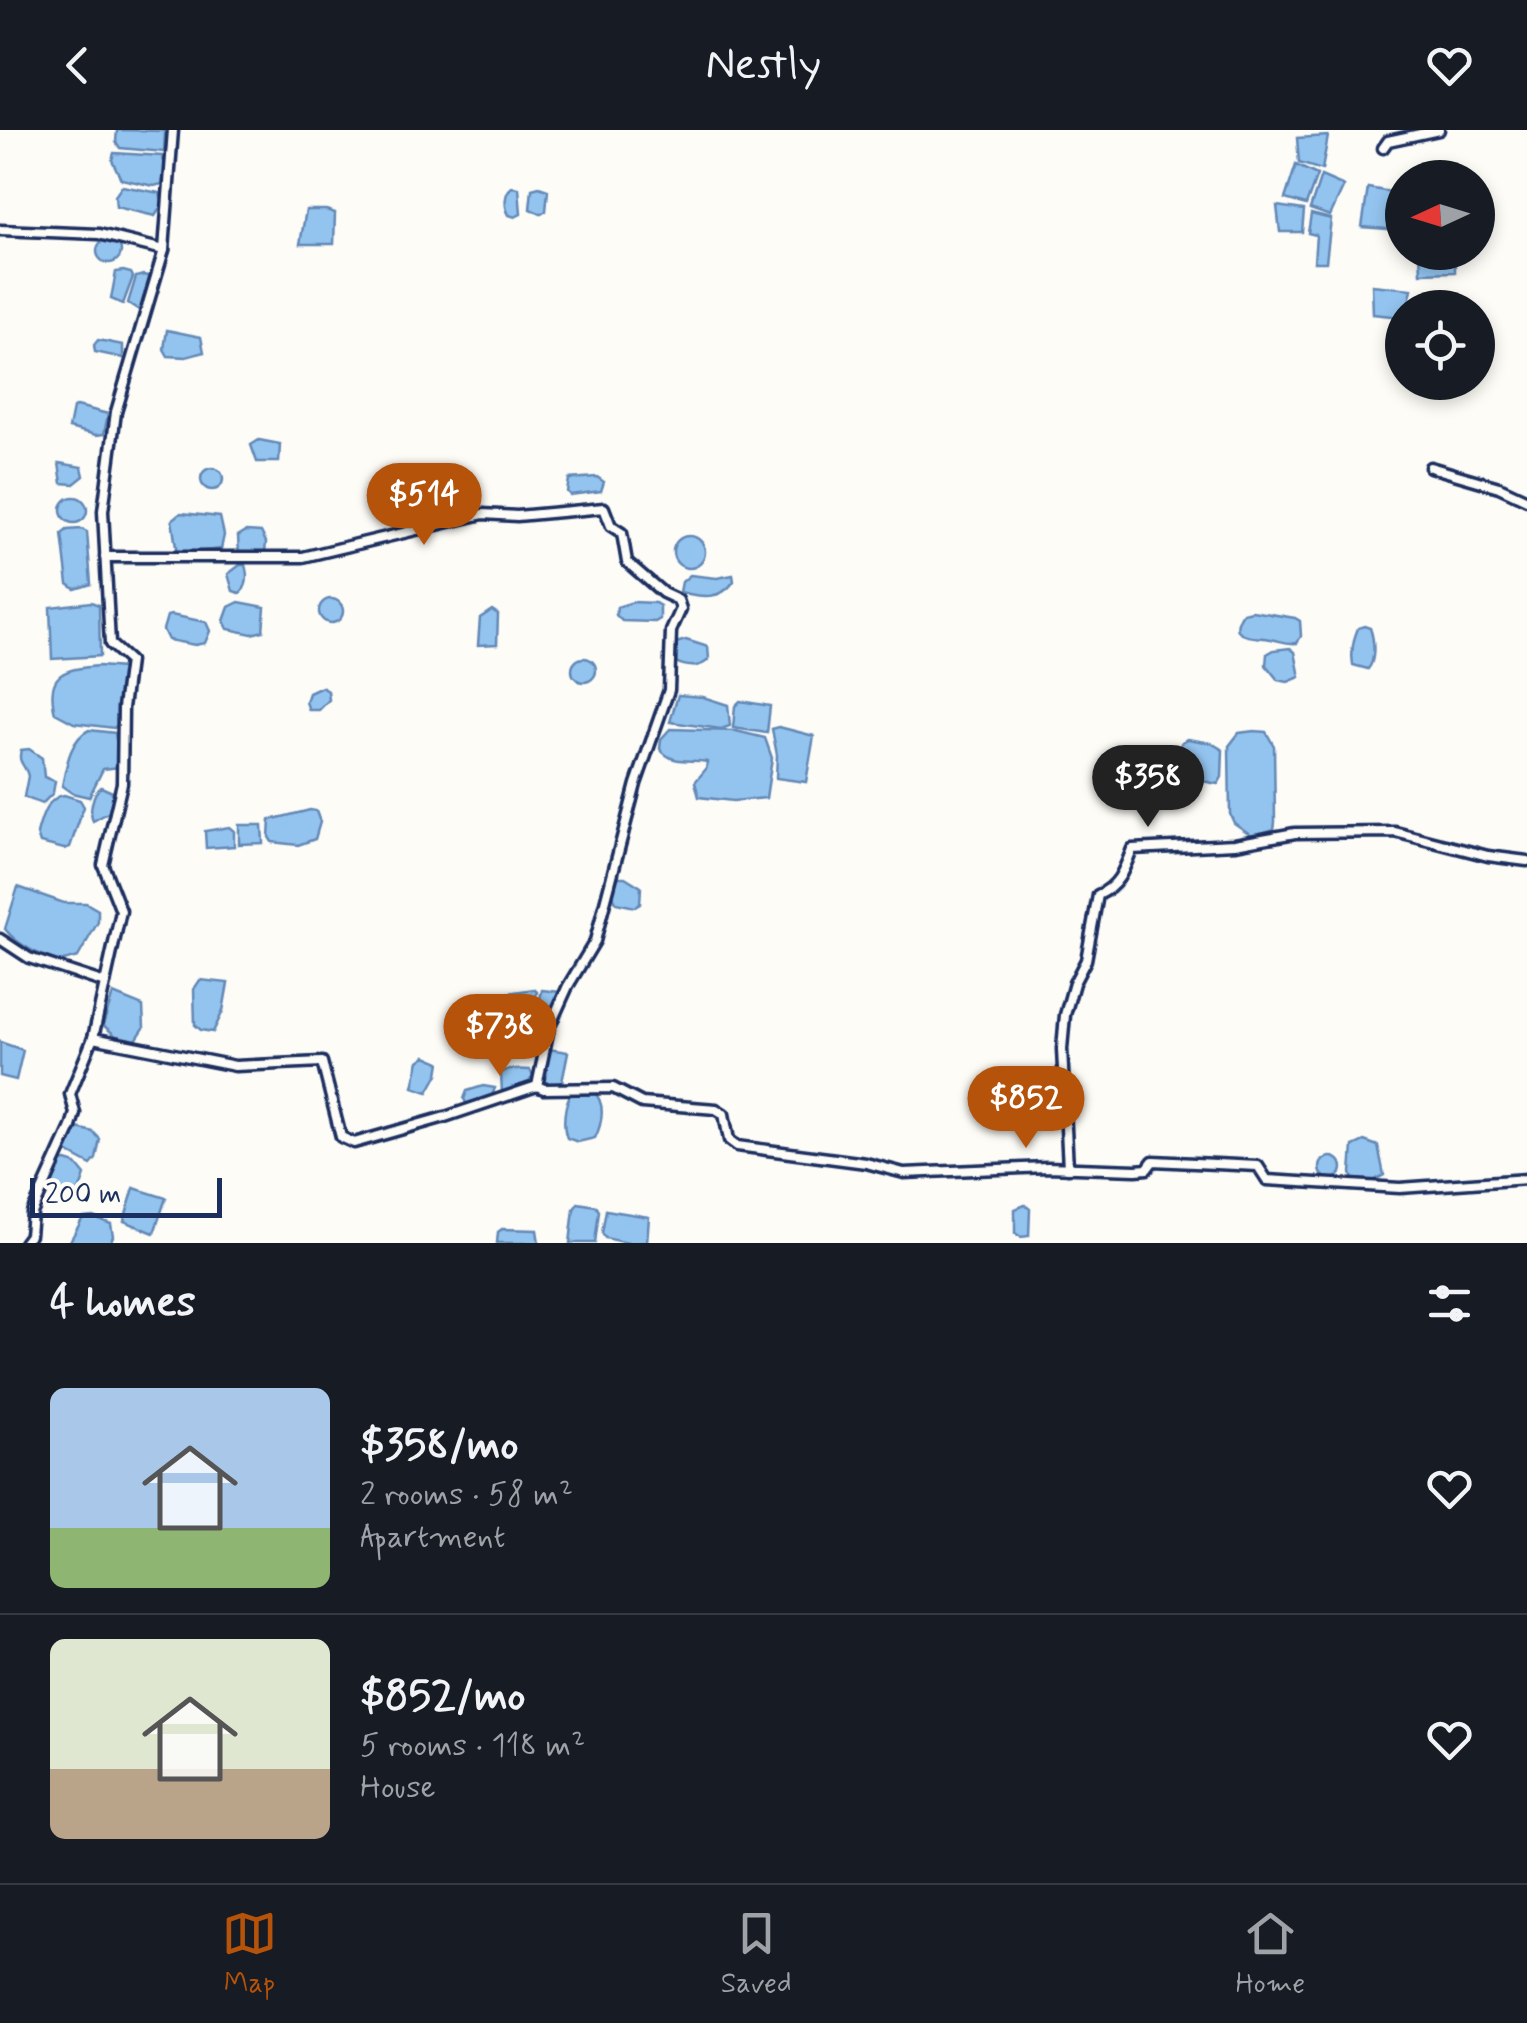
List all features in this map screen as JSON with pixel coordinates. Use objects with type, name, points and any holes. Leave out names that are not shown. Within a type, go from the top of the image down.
[{"type":"street","points":[[24,1243],[30,1235],[32,1213],[71,1127],[75,1113],[70,1094],[93,1038],[120,911],[103,865],[122,783],[123,708],[129,660],[110,644],[103,511],[116,412],[164,250],[172,130]]},
{"type":"street","points":[[1383,148],[1388,141],[1438,130]]},
{"type":"street","points":[[0,230],[100,234],[164,250]]},
{"type":"street","points":[[1430,467],[1527,500]]},
{"type":"street","points":[[105,557],[303,557],[483,514],[518,516],[604,508],[611,526],[622,533],[627,562],[663,593],[678,600],[680,609],[671,631],[670,690],[636,784],[595,940],[549,1028],[537,1086]]},
{"type":"street","points":[[1068,1168],[1062,1068],[1066,1015],[1074,983],[1086,960],[1098,894],[1112,889],[1132,850],[1236,844],[1295,833],[1396,832],[1488,856],[1527,861]]},
{"type":"street","points":[[0,938],[29,958],[105,984]]},
{"type":"street","points":[[93,1038],[235,1066],[322,1062],[342,1137],[354,1143],[445,1118],[537,1086],[613,1088],[642,1103],[716,1110],[724,1114],[728,1140],[737,1146],[904,1173],[1136,1170],[1147,1169],[1153,1161],[1258,1166],[1267,1180],[1400,1188],[1527,1179]]},
{"type":"water","points":[[117,130],[165,131],[164,152],[120,148]]},
{"type":"water","points":[[1328,136],[1322,170],[1299,163],[1297,138]]},
{"type":"water","points":[[114,153],[162,156],[166,167],[162,184],[121,179],[112,160]]},
{"type":"water","points":[[1296,165],[1317,175],[1306,205],[1285,199]]},
{"type":"water","points":[[1321,176],[1344,186],[1330,216],[1310,209]]},
{"type":"water","points":[[122,186],[160,193],[163,204],[155,216],[116,207],[115,196]]},
{"type":"water","points":[[512,187],[519,188],[521,214],[515,217],[509,215],[506,204]]},
{"type":"water","points":[[1368,188],[1385,191],[1385,229],[1362,227]]},
{"type":"water","points":[[532,189],[548,190],[546,211],[541,214],[530,209]]},
{"type":"water","points":[[1277,206],[1304,210],[1302,232],[1280,232]]},
{"type":"water","points":[[306,210],[335,213],[334,244],[300,244]]},
{"type":"water","points":[[1311,214],[1331,219],[1326,262],[1314,262],[1316,235],[1308,233]]},
{"type":"water","points":[[109,239],[118,242],[118,260],[109,263],[100,260],[97,251],[100,242]]},
{"type":"water","points":[[1421,270],[1455,270],[1455,272]]},
{"type":"water","points":[[116,272],[133,277],[123,304],[111,299]]},
{"type":"water","points":[[136,277],[153,277],[142,312],[128,303]]},
{"type":"water","points":[[1372,285],[1412,289],[1385,290],[1385,315],[1373,314]]},
{"type":"water","points":[[167,330],[201,337],[204,352],[168,356],[164,349]]},
{"type":"water","points":[[98,340],[123,345],[123,358],[95,352]]},
{"type":"water","points":[[73,408],[108,414],[104,434],[69,428]]},
{"type":"water","points":[[259,440],[280,444],[279,462],[257,462],[251,445]]},
{"type":"water","points":[[59,463],[82,467],[84,476],[74,484],[62,483]]},
{"type":"water","points":[[208,468],[216,468],[223,479],[216,490],[208,490],[201,483],[201,475]]},
{"type":"water","points":[[597,477],[604,482],[601,491],[570,495],[567,492],[569,479]]},
{"type":"water","points":[[74,497],[84,500],[84,520],[74,523],[64,520],[61,510],[64,500]]},
{"type":"water","points":[[181,513],[220,517],[224,535],[221,549],[177,554],[172,520]]},
{"type":"water","points":[[81,529],[87,532],[91,584],[75,589],[68,584],[62,534]]},
{"type":"water","points":[[246,531],[261,532],[265,552],[239,554],[238,536]]},
{"type":"water","points":[[689,536],[700,541],[705,552],[700,563],[689,568],[678,563],[673,552],[678,541]]},
{"type":"water","points":[[245,565],[247,576],[240,593],[233,591],[228,574]]},
{"type":"water","points":[[690,575],[733,575],[734,581],[716,595],[680,592],[682,582]]},
{"type":"water","points":[[331,599],[340,602],[340,620],[331,623],[322,620],[319,611],[322,602]]},
{"type":"water","points":[[91,602],[99,605],[100,656],[52,659],[50,607]]},
{"type":"water","points":[[239,602],[265,607],[263,631],[252,634],[228,629],[224,621],[229,607]]},
{"type":"water","points":[[633,602],[660,606],[660,619],[622,621],[616,615],[617,607]]},
{"type":"water","points":[[492,610],[498,614],[497,644],[478,645],[480,618]]},
{"type":"water","points":[[1252,611],[1300,621],[1301,636],[1297,643],[1239,632],[1238,622],[1243,613]]},
{"type":"water","points":[[167,616],[206,622],[210,631],[205,643],[168,640],[163,630]]},
{"type":"water","points":[[1364,626],[1370,628],[1373,643],[1368,669],[1353,665],[1352,660],[1356,633]]},
{"type":"water","points":[[686,640],[708,647],[709,659],[693,666],[676,662],[676,643]]},
{"type":"water","points":[[1290,648],[1295,652],[1300,677],[1288,682],[1278,680],[1266,665],[1267,654]]},
{"type":"water","points":[[584,658],[596,670],[584,682],[572,670]]},
{"type":"water","points":[[98,666],[123,668],[118,724],[114,728],[74,723],[55,713],[55,681],[67,672]]},
{"type":"water","points":[[322,687],[328,691],[329,700],[319,710],[309,710],[309,693]]},
{"type":"water","points":[[678,695],[728,705],[730,726],[721,729],[670,722]]},
{"type":"water","points":[[740,701],[770,706],[767,733],[733,728],[735,706]]},
{"type":"water","points":[[779,727],[814,736],[806,782],[776,778],[772,729]]},
{"type":"water","points":[[670,729],[736,731],[765,738],[772,758],[766,798],[733,801],[699,797],[695,782],[707,762],[676,760],[665,754],[660,749],[661,739]]},
{"type":"water","points":[[89,730],[115,733],[120,767],[103,769],[89,797],[62,786],[73,747]]},
{"type":"water","points":[[1266,732],[1274,746],[1275,822],[1274,829],[1253,836],[1234,823],[1230,814],[1229,746],[1239,733]]},
{"type":"water","points":[[1188,739],[1211,743],[1223,750],[1218,784],[1181,777],[1176,755]]},
{"type":"water","points":[[29,749],[42,758],[44,777],[55,781],[53,793],[42,804],[24,797],[28,776],[20,755],[21,750]]},
{"type":"water","points":[[101,787],[117,794],[113,810],[93,821],[92,803]]},
{"type":"water","points":[[64,795],[80,800],[84,807],[70,847],[64,849],[40,843],[37,834],[49,805]]},
{"type":"water","points":[[316,811],[320,822],[315,839],[298,845],[272,842],[270,820]]},
{"type":"water","points":[[239,825],[262,825],[263,843],[239,844]]},
{"type":"water","points":[[229,827],[234,831],[234,846],[206,848],[205,831]]},
{"type":"water","points":[[616,877],[625,877],[641,887],[640,904],[635,907],[616,903],[611,889]]},
{"type":"water","points":[[18,887],[64,903],[86,903],[98,910],[98,922],[78,957],[60,962],[37,953],[10,935],[5,929]]},
{"type":"water","points":[[200,980],[228,983],[223,1011],[213,1032],[195,1025],[194,989]]},
{"type":"water","points":[[534,989],[537,992],[532,1011],[512,1012],[505,1006],[507,993]]},
{"type":"water","points":[[542,990],[561,992],[551,1015],[538,1007]]},
{"type":"water","points":[[113,994],[143,1006],[144,1028],[136,1040],[116,1036],[103,1025]]},
{"type":"water","points":[[459,1009],[492,1010],[499,1015],[496,1030],[487,1036],[459,1032]]},
{"type":"water","points":[[0,1042],[23,1050],[16,1080],[0,1076]]},
{"type":"water","points":[[548,1049],[568,1052],[562,1082],[547,1086],[543,1083]]},
{"type":"water","points":[[426,1056],[440,1062],[428,1092],[413,1087],[419,1061]]},
{"type":"water","points":[[509,1069],[530,1070],[533,1076],[528,1083],[502,1093],[501,1073]]},
{"type":"water","points":[[483,1086],[495,1088],[491,1098],[467,1105],[467,1091]]},
{"type":"water","points":[[592,1091],[601,1107],[595,1138],[578,1142],[567,1138],[565,1115],[569,1097],[572,1092]]},
{"type":"water","points":[[77,1128],[93,1132],[100,1139],[91,1165],[65,1151]]},
{"type":"water","points":[[1364,1141],[1378,1146],[1384,1175],[1369,1183],[1354,1183],[1353,1146]]},
{"type":"water","points":[[1327,1157],[1335,1157],[1342,1168],[1335,1179],[1327,1179],[1320,1172],[1320,1164]]},
{"type":"water","points":[[61,1162],[76,1164],[85,1175],[77,1197],[70,1197],[52,1185]]},
{"type":"water","points":[[134,1188],[166,1198],[154,1233],[124,1221]]},
{"type":"water","points":[[578,1203],[596,1206],[599,1211],[595,1243],[570,1243]]},
{"type":"water","points":[[1025,1205],[1030,1209],[1029,1236],[1021,1237],[1015,1233],[1015,1209]]},
{"type":"water","points":[[606,1210],[649,1217],[647,1242],[605,1238],[602,1233]]},
{"type":"water","points":[[93,1217],[111,1224],[110,1243],[69,1243],[83,1218]]},
{"type":"water","points":[[502,1229],[537,1230],[539,1243],[497,1243]]}]
